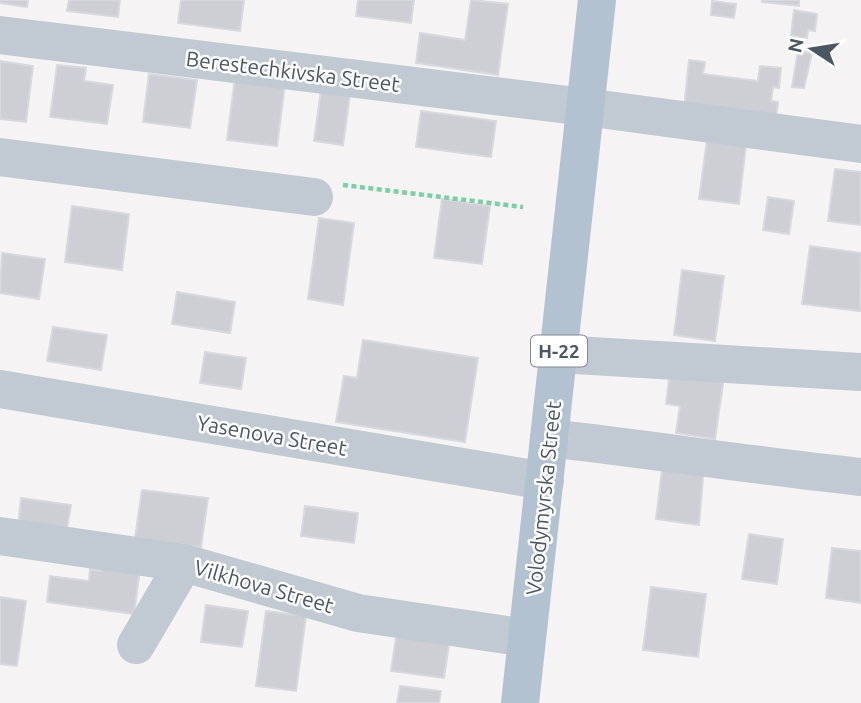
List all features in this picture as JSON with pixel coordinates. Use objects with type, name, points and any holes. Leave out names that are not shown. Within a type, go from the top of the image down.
[{"type":"main road","name":"Volodymyrska Street","points":[[520,703],[597,0]]},
{"type":"street","name":"Berestechkivska Street","points":[[0,35],[861,144]]},
{"type":"street","points":[[0,157],[314,197]]},
{"type":"street","points":[[558,354],[861,372]]},
{"type":"street","name":"Yasenova Street","points":[[0,389],[545,481]]},
{"type":"street","points":[[549,439],[861,477]]},
{"type":"street","name":"Vilkhova Street","points":[[0,536],[184,563],[358,613],[527,638]]},
{"type":"street","points":[[136,645],[184,563]]},
{"type":"path","points":[[314,197],[333,184],[523,207]]},
{"type":"building","points":[[0,0],[28,0],[27,7],[0,3]]},
{"type":"building","points":[[69,0],[120,0],[118,17],[67,11]]},
{"type":"building","points":[[181,0],[244,0],[240,31],[178,23]]},
{"type":"building","points":[[358,0],[414,0],[411,23],[356,16]]},
{"type":"building","points":[[471,0],[508,4],[498,75],[416,63],[420,33],[465,40]]},
{"type":"building","points":[[799,0],[799,6],[762,2]]},
{"type":"building","points":[[712,1],[736,4],[734,18],[711,15]]},
{"type":"building","points":[[794,10],[817,14],[815,31],[808,30],[807,38],[791,36]]},
{"type":"building","points":[[798,51],[812,53],[804,88],[792,87]]},
{"type":"building","points":[[689,60],[705,62],[703,74],[758,81],[760,66],[781,68],[779,88],[773,87],[771,101],[778,102],[776,118],[684,108]]},
{"type":"building","points":[[0,61],[33,66],[26,122],[0,119]]},
{"type":"building","points":[[57,65],[86,68],[84,81],[113,85],[107,124],[50,117]]},
{"type":"building","points":[[149,74],[197,80],[190,128],[143,122]]},
{"type":"building","points":[[235,78],[285,84],[277,146],[227,140]]},
{"type":"building","points":[[322,83],[351,87],[343,145],[314,141]]},
{"type":"building","points":[[421,111],[496,121],[491,157],[416,147]]},
{"type":"building","points":[[707,140],[746,145],[739,204],[699,199]]},
{"type":"building","points":[[835,169],[861,172],[861,225],[828,221]]},
{"type":"building","points":[[768,197],[794,201],[789,234],[763,230]]},
{"type":"building","points":[[442,199],[490,206],[482,264],[434,258]]},
{"type":"building","points":[[72,206],[129,214],[122,270],[65,262]]},
{"type":"building","points":[[319,218],[354,223],[343,305],[308,299]]},
{"type":"building","points":[[810,246],[861,253],[860,311],[802,304]]},
{"type":"building","points":[[2,253],[45,259],[39,299],[0,293]]},
{"type":"building","points":[[682,270],[724,276],[715,341],[674,335]]},
{"type":"building","points":[[177,292],[235,302],[230,333],[172,324]]},
{"type":"building","points":[[53,327],[107,335],[101,370],[47,361]]},
{"type":"building","points":[[363,340],[478,358],[465,442],[336,422],[344,376],[357,378]]},
{"type":"building","points":[[205,352],[246,358],[241,389],[200,383]]},
{"type":"building","points":[[671,362],[725,370],[715,439],[676,433],[680,406],[666,404]]},
{"type":"building","points":[[663,461],[704,466],[699,525],[656,519]]},
{"type":"building","points":[[142,490],[208,498],[201,547],[135,538]]},
{"type":"building","points":[[21,498],[71,505],[66,534],[18,528]]},
{"type":"building","points":[[305,506],[358,513],[354,543],[301,536]]},
{"type":"building","points":[[749,534],[783,539],[777,584],[742,579]]},
{"type":"building","points":[[832,548],[861,551],[861,603],[826,598]]},
{"type":"building","points":[[103,557],[141,562],[134,614],[47,602],[50,576],[89,581],[90,569],[101,571]]},
{"type":"building","points":[[651,587],[706,594],[698,657],[643,650]]},
{"type":"building","points":[[0,597],[26,601],[17,666],[0,664]]},
{"type":"building","points":[[206,605],[248,611],[242,647],[201,642]]},
{"type":"building","points":[[266,611],[306,616],[296,691],[256,686]]},
{"type":"building","points":[[398,624],[451,631],[444,678],[391,671]]},
{"type":"building","points":[[400,686],[441,691],[439,703],[397,703]]}]
